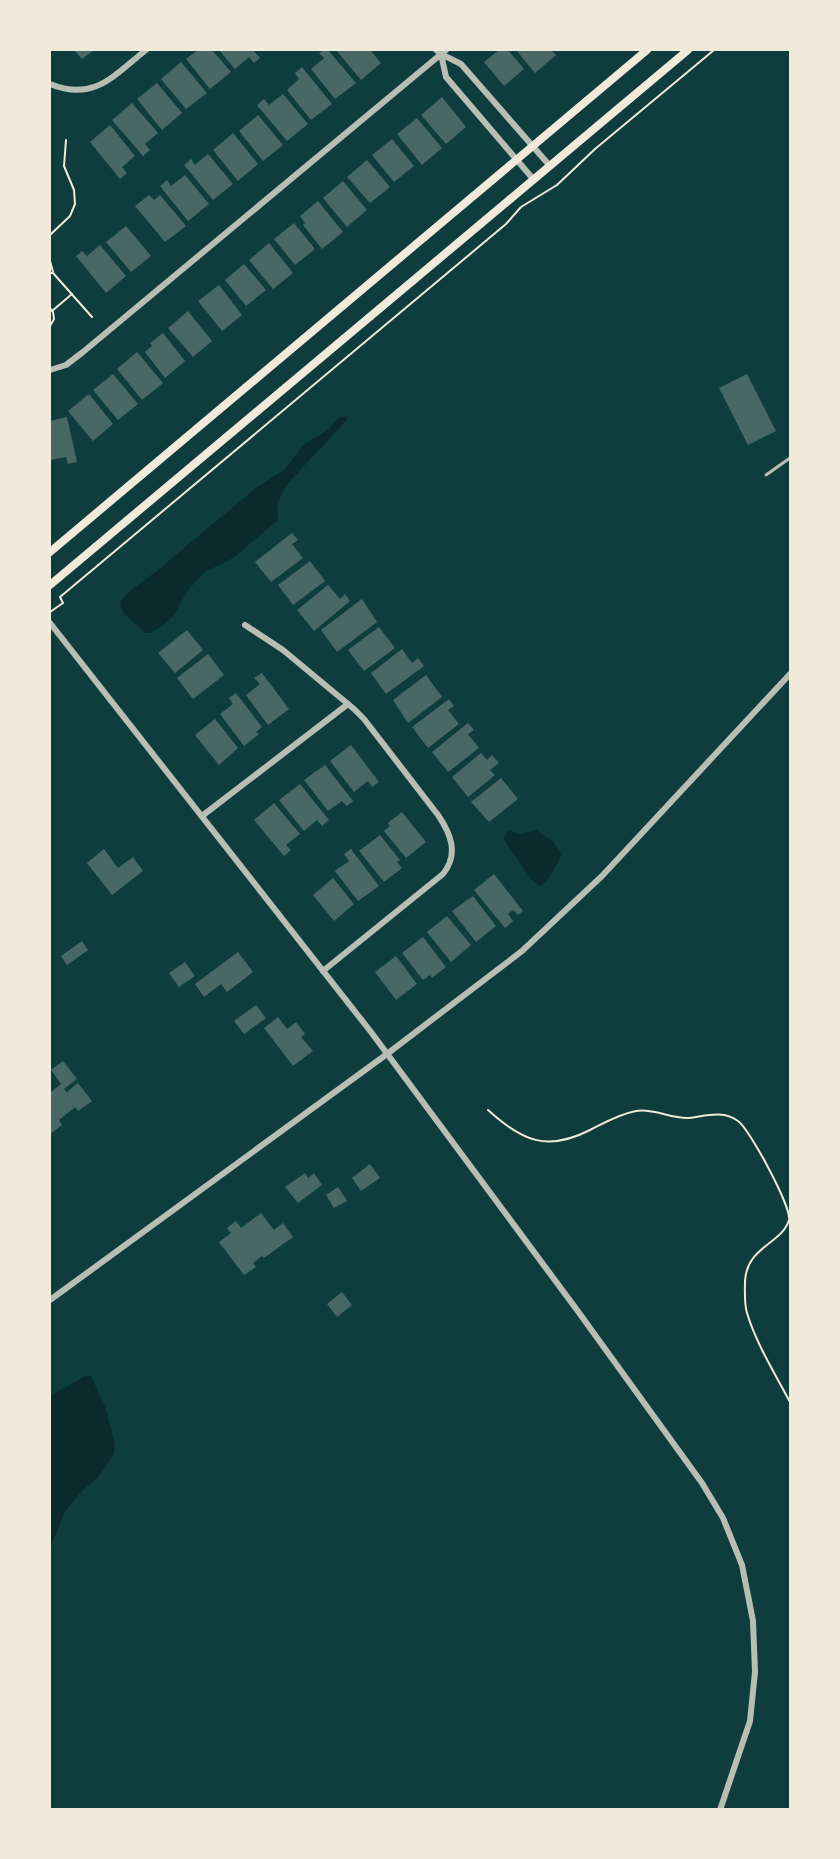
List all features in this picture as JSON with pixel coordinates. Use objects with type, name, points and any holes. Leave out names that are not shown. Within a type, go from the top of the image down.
[{"type":"main road","points":[[50,552],[647,50]]},
{"type":"main road","points":[[50,585],[688,50]]},
{"type":"street","points":[[50,84],[68,91],[84,90],[101,85],[146,50]]},
{"type":"street","points":[[441,51],[461,64],[550,166]]},
{"type":"street","points":[[441,51],[446,77],[534,180]]},
{"type":"street","points":[[50,370],[66,364],[83,352],[441,51]]},
{"type":"street","points":[[50,623],[387,1054],[577,1310],[702,1483],[723,1518],[742,1565],[753,1621],[755,1672],[750,1721],[720,1809]]},
{"type":"street","points":[[246,625],[283,650],[364,719],[446,826],[453,850],[448,867],[433,884],[323,971]]},
{"type":"street","points":[[50,1300],[387,1054],[522,951],[571,907],[790,674]]},
{"type":"street","points":[[202,816],[348,704]]},
{"type":"lane","points":[[766,475],[790,458]]},
{"type":"path","points":[[50,612],[63,603],[60,597],[506,224],[521,207],[557,185],[595,148],[714,50]]},
{"type":"path","points":[[50,235],[70,216],[75,204],[74,190],[64,166],[66,140]]},
{"type":"path","points":[[50,261],[52,273],[92,317]]},
{"type":"path","points":[[50,327],[54,319],[51,310],[72,294]]},
{"type":"path","points":[[488,1110],[505,1125],[526,1138],[538,1142],[566,1140],[619,1116],[636,1111],[687,1118],[721,1115],[730,1116],[741,1122],[765,1163],[789,1215],[789,1221],[783,1230],[761,1248],[750,1264],[746,1274],[745,1296],[746,1311],[790,1402]]},
{"type":"water","points":[[347,417],[346,421],[289,482],[277,503],[278,520],[233,558],[205,572],[188,590],[174,615],[166,623],[151,633],[145,633],[122,611],[120,602],[132,589],[160,569],[256,488],[284,470],[304,444],[328,430],[338,418]]},
{"type":"water","points":[[536,830],[554,843],[561,854],[553,872],[541,886],[534,883],[504,840],[505,834],[510,831],[522,834]]},
{"type":"water","points":[[85,1376],[91,1376],[106,1409],[115,1445],[113,1456],[98,1477],[65,1511],[50,1548],[50,1396]]},
{"type":"building","points":[[74,50],[94,50],[82,59]]},
{"type":"building","points":[[198,50],[212,50],[231,72],[210,89],[186,59]]},
{"type":"building","points":[[219,50],[253,50],[260,58],[254,63],[249,57],[235,69]]},
{"type":"building","points":[[328,50],[356,83],[335,99],[311,69],[324,58],[319,53]]},
{"type":"building","points":[[336,50],[370,50],[381,63],[361,80]]},
{"type":"building","points":[[499,50],[508,50],[524,69],[504,86],[484,62]]},
{"type":"building","points":[[516,50],[551,50],[556,55],[535,73]]},
{"type":"building","points":[[181,62],[207,93],[186,109],[161,79]]},
{"type":"building","points":[[302,67],[332,104],[311,120],[287,90],[299,79],[295,73]]},
{"type":"building","points":[[157,83],[182,113],[162,130],[137,99]]},
{"type":"building","points":[[283,94],[308,124],[287,141],[257,105],[264,99],[269,105]]},
{"type":"building","points":[[442,97],[466,127],[446,144],[421,115]]},
{"type":"building","points":[[132,103],[158,133],[145,144],[150,150],[143,156],[112,120]]},
{"type":"building","points":[[258,115],[283,145],[263,161],[239,131]]},
{"type":"building","points":[[417,118],[442,148],[422,165],[397,134]]},
{"type":"building","points":[[110,125],[135,156],[122,167],[127,173],[120,179],[90,142]]},
{"type":"building","points":[[233,133],[258,164],[238,181],[213,150]]},
{"type":"building","points":[[392,139],[414,166],[394,182],[372,155]]},
{"type":"building","points":[[208,154],[233,184],[213,200],[184,165],[191,159],[195,165]]},
{"type":"building","points":[[367,160],[390,187],[370,203],[347,177]]},
{"type":"building","points":[[185,175],[209,204],[188,221],[160,186],[167,180],[171,186]]},
{"type":"building","points":[[343,181],[367,210],[347,227],[323,198]]},
{"type":"building","points":[[149,195],[154,200],[160,195],[186,226],[165,242],[135,206]]},
{"type":"building","points":[[318,201],[343,232],[322,249],[303,225],[305,223],[300,216]]},
{"type":"building","points":[[294,223],[315,249],[295,265],[274,239]]},
{"type":"building","points":[[126,226],[151,256],[131,272],[106,242]]},
{"type":"building","points":[[269,243],[293,273],[273,289],[249,260]]},
{"type":"building","points":[[100,245],[126,276],[106,293],[76,256],[82,251],[87,256]]},
{"type":"building","points":[[244,264],[266,290],[246,306],[225,280]]},
{"type":"building","points":[[219,285],[242,315],[222,331],[198,301]]},
{"type":"building","points":[[188,311],[212,341],[193,357],[168,328]]},
{"type":"building","points":[[163,333],[185,361],[165,378],[145,352],[152,346],[150,343]]},
{"type":"building","points":[[137,352],[163,383],[142,400],[117,369]]},
{"type":"building","points":[[113,374],[138,404],[118,420],[93,390]]},
{"type":"building","points":[[747,374],[776,431],[748,445],[719,388]]},
{"type":"building","points":[[89,394],[113,424],[93,441],[68,411]]},
{"type":"building","points":[[67,417],[77,462],[68,464],[66,457],[50,460],[50,421]]},
{"type":"building","points":[[292,533],[298,540],[292,544],[303,558],[271,582],[255,562]]},
{"type":"building","points":[[310,561],[325,581],[293,605],[278,585]]},
{"type":"building","points":[[328,585],[340,599],[345,594],[350,601],[314,631],[297,610]]},
{"type":"building","points":[[362,599],[377,622],[337,652],[321,630]]},
{"type":"building","points":[[379,627],[395,648],[364,671],[348,650]]},
{"type":"building","points":[[187,630],[203,650],[175,673],[158,653]]},
{"type":"building","points":[[402,649],[412,663],[418,658],[424,666],[386,694],[371,673]]},
{"type":"building","points":[[208,654],[224,675],[193,699],[177,678]]},
{"type":"building","points":[[262,673],[289,709],[268,725],[246,695],[260,684],[254,678]]},
{"type":"building","points":[[426,675],[442,697],[408,723],[393,700]]},
{"type":"building","points":[[236,693],[262,727],[256,732],[259,734],[244,746],[220,714],[233,704],[229,698]]},
{"type":"building","points":[[449,699],[454,706],[448,710],[459,724],[428,748],[412,727]]},
{"type":"building","points":[[215,719],[238,748],[219,765],[195,735]]},
{"type":"building","points":[[468,723],[474,730],[468,734],[479,748],[448,772],[432,752]]},
{"type":"building","points":[[351,745],[379,782],[372,787],[368,781],[354,792],[330,761]]},
{"type":"building","points":[[481,753],[487,760],[492,755],[499,763],[490,770],[495,775],[468,797],[452,777]]},
{"type":"building","points":[[325,765],[353,801],[347,806],[342,801],[328,811],[304,780]]},
{"type":"building","points":[[501,778],[518,799],[489,822],[471,802]]},
{"type":"building","points":[[300,784],[329,820],[322,826],[317,820],[304,831],[279,800]]},
{"type":"building","points":[[274,803],[300,834],[286,845],[291,850],[284,856],[254,820]]},
{"type":"building","points":[[402,812],[426,842],[406,858],[384,831],[390,826],[388,823]]},
{"type":"building","points":[[380,835],[400,860],[397,862],[402,868],[384,882],[359,851]]},
{"type":"building","points":[[104,849],[118,868],[133,857],[143,871],[112,895],[87,863]]},
{"type":"building","points":[[351,849],[379,886],[358,901],[335,871],[349,861],[344,854]]},
{"type":"building","points":[[494,874],[523,911],[518,915],[513,910],[508,914],[513,921],[505,928],[474,890]]},
{"type":"building","points":[[333,878],[354,904],[334,921],[313,895]]},
{"type":"building","points":[[473,896],[496,926],[476,942],[452,911]]},
{"type":"building","points":[[447,916],[471,945],[451,962],[427,932]]},
{"type":"building","points":[[423,937],[446,967],[432,978],[430,975],[423,980],[402,953]]},
{"type":"building","points":[[82,941],[88,950],[67,965],[61,956]]},
{"type":"building","points":[[238,952],[253,972],[227,992],[221,984],[204,997],[195,984]]},
{"type":"building","points":[[396,956],[417,984],[396,1000],[375,972]]},
{"type":"building","points":[[185,962],[195,976],[179,987],[169,973]]},
{"type":"building","points":[[256,1005],[266,1018],[244,1034],[234,1021]]},
{"type":"building","points":[[278,1017],[287,1029],[296,1022],[305,1034],[301,1037],[313,1051],[293,1066],[264,1028]]},
{"type":"building","points":[[63,1061],[77,1079],[64,1089],[67,1092],[78,1083],[92,1101],[78,1111],[75,1107],[59,1120],[62,1125],[50,1134],[50,1093],[61,1084],[51,1070]]},
{"type":"building","points":[[370,1164],[380,1178],[361,1191],[352,1178]]},
{"type":"building","points":[[305,1173],[308,1178],[314,1173],[322,1185],[298,1203],[285,1187]]},
{"type":"building","points":[[338,1187],[347,1201],[334,1208],[326,1195]]},
{"type":"building","points":[[261,1213],[274,1230],[283,1223],[293,1237],[264,1258],[262,1256],[253,1263],[256,1267],[244,1275],[219,1242],[231,1233],[227,1228],[236,1221],[241,1228]]},
{"type":"building","points":[[342,1292],[352,1305],[337,1317],[327,1304]]}]
